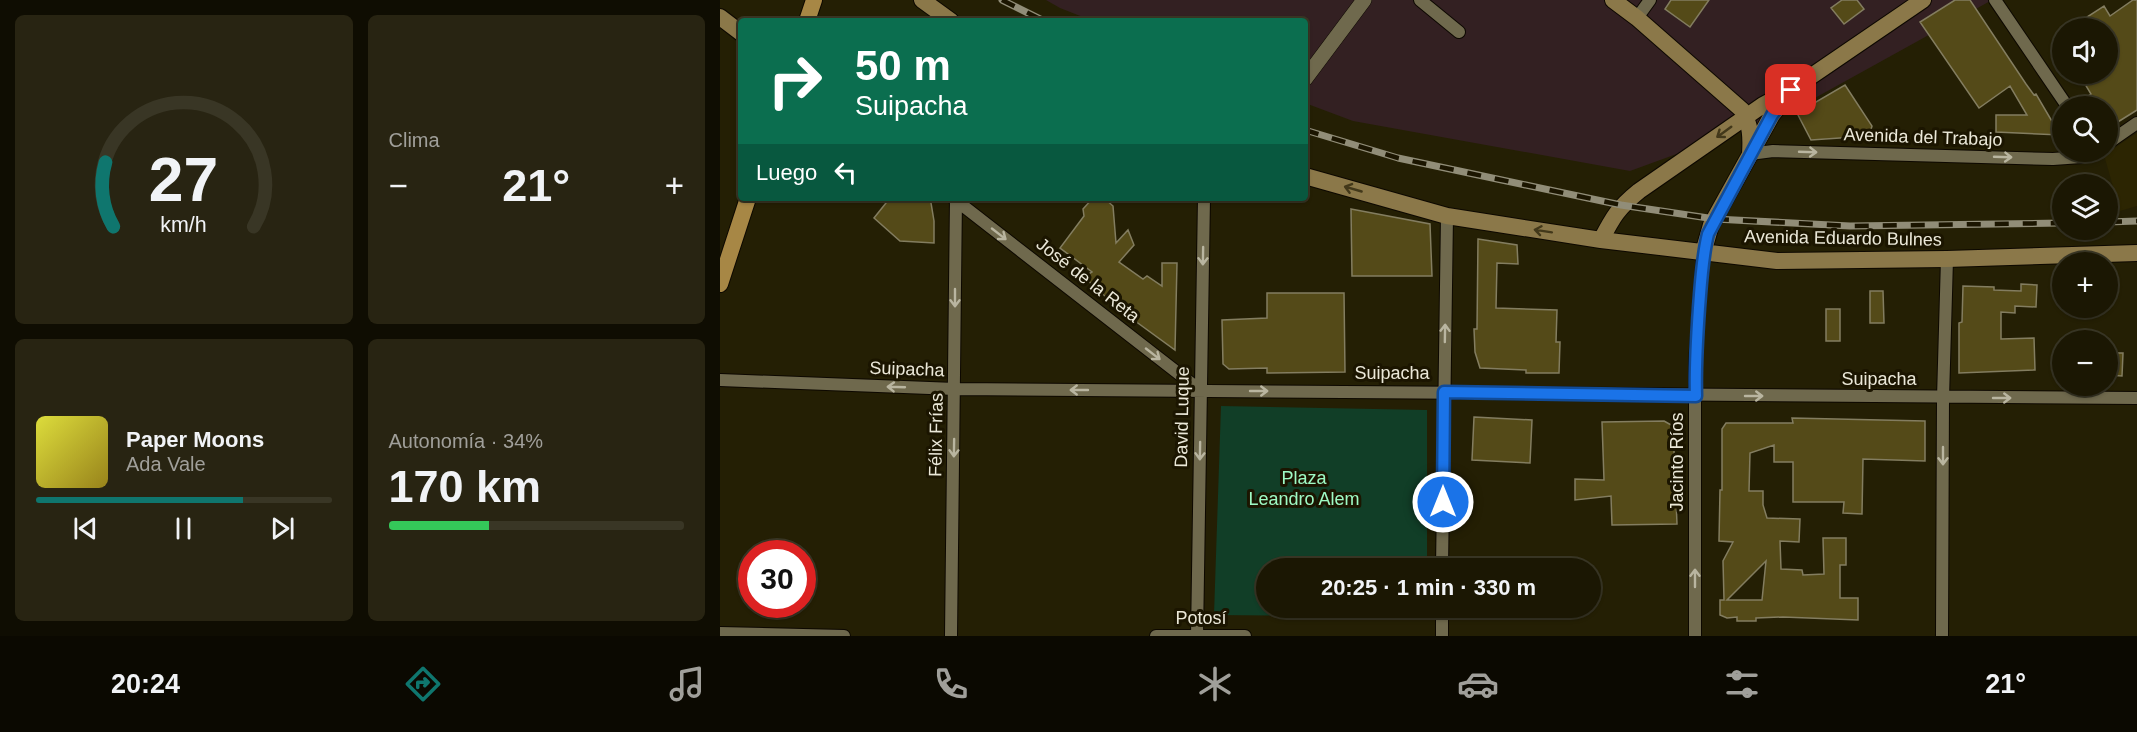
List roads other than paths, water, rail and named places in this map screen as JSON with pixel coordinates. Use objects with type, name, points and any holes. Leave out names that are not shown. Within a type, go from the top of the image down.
[{"type":"main road","points":[[808,18],[814,0]]},
{"type":"main road","points":[[922,0],[947,18]]},
{"type":"main road","points":[[1613,0],[1731,99],[1746,116],[1750,130],[1750,154]]},
{"type":"main road","points":[[1601,240],[1622,205],[1762,105],[1791,90],[1923,0]]},
{"type":"main road","points":[[720,17],[738,31]]},
{"type":"main road","points":[[1703,253],[1711,225],[1772,115],[1791,90]]},
{"type":"main road","name":"Avenida Eduardo Bulnes","points":[[1308,177],[1448,216],[1601,240],[1777,261],[2137,253]]},
{"type":"main road","points":[[720,284],[747,201]]},
{"type":"street","points":[[1308,75],[1364,0]]},
{"type":"street","points":[[1420,0],[1459,32]]},
{"type":"street","points":[[1637,18],[1650,0]]},
{"type":"street","points":[[1995,0],[2060,96]]},
{"type":"street","points":[[2118,136],[2137,123]]},
{"type":"street","name":"Avenida del Trabajo","points":[[1750,154],[1773,151],[2052,159]]},
{"type":"street","name":"Félix Frías","points":[[951,636],[955,201]]},
{"type":"street","name":"José de la Reta","points":[[958,201],[1201,391]]},
{"type":"street","name":"David Luque","points":[[1197,636],[1204,201]]},
{"type":"street","points":[[1442,558],[1448,216]]},
{"type":"street","name":"Jacinto Ríos","points":[[1695,636],[1695,362],[1703,253]]},
{"type":"street","points":[[1942,636],[1943,398],[1947,259]]},
{"type":"street","name":"Suipacha","points":[[720,380],[955,389],[2137,398]]},
{"type":"street","points":[[1442,618],[1442,636]]},
{"type":"street","points":[[720,633],[844,636]]},
{"type":"street","name":"Potosí","points":[[1156,636],[1245,636]]},
{"type":"railway","points":[[1002,0],[1038,18]]},
{"type":"railway","points":[[1308,131],[1398,158],[1621,205],[1715,219],[1850,226],[2052,223]]},
{"type":"railway","points":[[2118,222],[2137,221]]},
{"type":"park label","name":"Plaza Leandro Alem","points":[[1304,488]]}]
